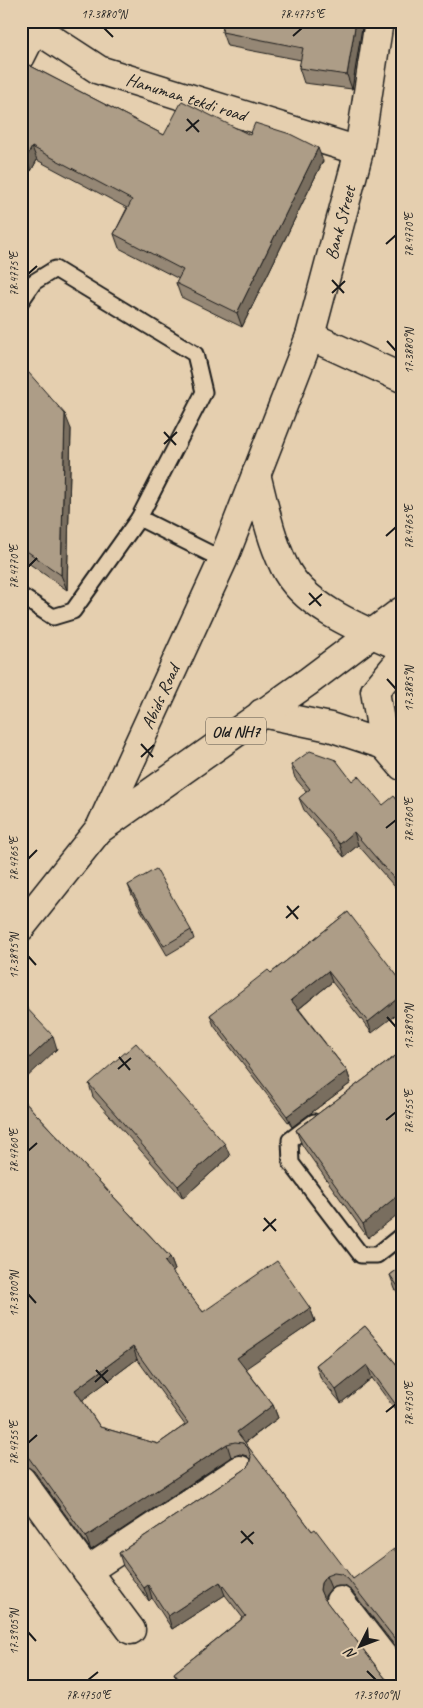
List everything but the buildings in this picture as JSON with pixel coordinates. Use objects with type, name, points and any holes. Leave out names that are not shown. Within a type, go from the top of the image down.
[{"type":"main road","name":"Bank Street","points":[[256,474],[310,336],[359,151],[379,21]]},
{"type":"main road","name":"Hanuman tekdi road","points":[[30,25],[99,70],[359,151]]},
{"type":"main road","points":[[21,56],[30,25]]},
{"type":"main road","points":[[310,336],[402,378]]},
{"type":"main road","points":[[256,474],[268,522],[285,568],[311,600],[352,624],[402,647]]},
{"type":"main road","name":"Abids Road","points":[[21,927],[100,828],[223,560],[256,474]]},
{"type":"main road","name":"Old NH7","points":[[100,828],[373,634],[402,611]]},
{"type":"main road","points":[[402,658],[376,689],[375,696],[384,745],[402,766]]},
{"type":"main road","points":[[262,713],[330,727],[384,745]]},
{"type":"main road","points":[[87,1571],[240,1470]]},
{"type":"main road","points":[[21,1480],[131,1630]]},
{"type":"main road","points":[[340,1601],[402,1682]]},
{"type":"lane","points":[[21,300],[34,282],[55,269],[195,354],[204,392],[139,518],[73,611],[53,617],[21,596]]},
{"type":"lane","points":[[139,518],[223,560]]},
{"type":"lane","points":[[330,1110],[290,1140],[291,1163],[361,1255],[377,1255],[402,1235]]}]
